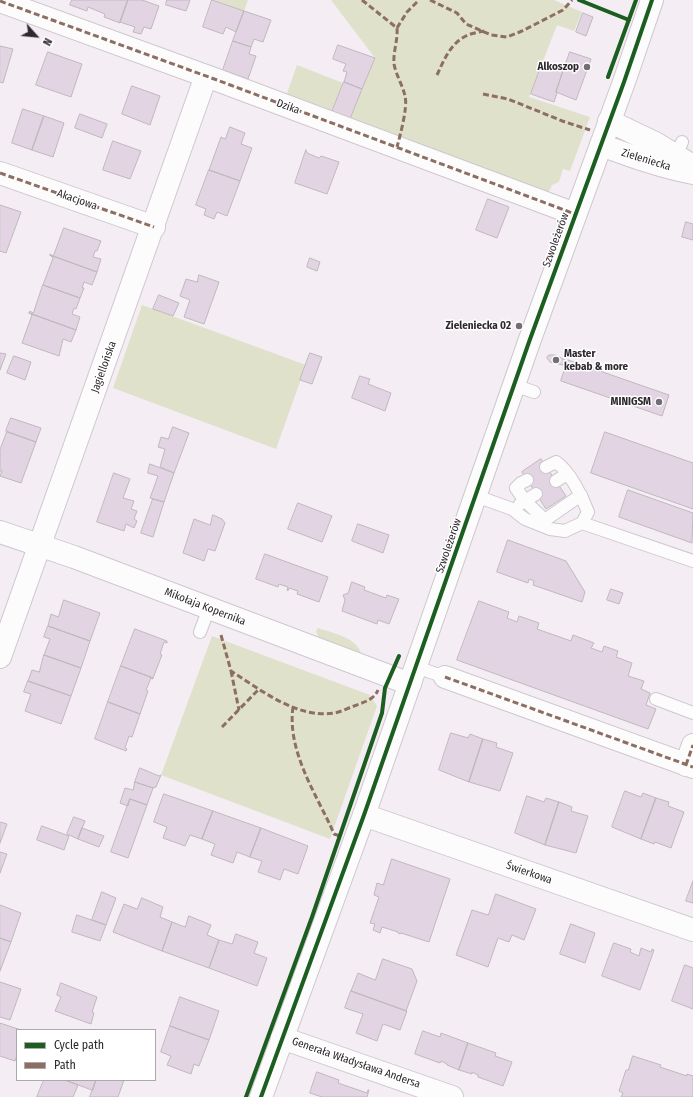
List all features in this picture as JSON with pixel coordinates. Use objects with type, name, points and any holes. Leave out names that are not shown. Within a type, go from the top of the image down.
[{"type":"street","name":"Szwoleżerów","points":[[261,1097],[364,816],[476,496],[524,388],[575,214],[652,0]]},
{"type":"street","name":"Dzika","points":[[0,1],[206,76],[575,214]]},
{"type":"street","name":"Jagiellońska","points":[[0,657],[206,76]]},
{"type":"street","name":"Zieleniecka","points":[[609,121],[644,137],[681,158],[693,173]]},
{"type":"street","name":"Zieleniecka","points":[[601,145],[635,158],[681,158]]},
{"type":"street","name":"Akacjowa","points":[[0,173],[154,226]]},
{"type":"street","name":"Mikołaja Kopernika","points":[[0,532],[208,608],[413,675]]},
{"type":"street","points":[[445,677],[691,759]]},
{"type":"street","name":"Świerkowa","points":[[364,816],[693,930]]},
{"type":"street","name":"Generała Władysława Andersa","points":[[282,1038],[452,1097]]},
{"type":"lane","points":[[476,496],[512,509],[525,519],[550,529],[565,531],[582,523],[588,512],[581,495],[563,467],[556,462],[546,467]]},
{"type":"lane","points":[[556,481],[567,474]]},
{"type":"lane","points":[[527,480],[520,483],[516,488],[525,501],[545,520],[581,495]]},
{"type":"lane","points":[[512,509],[536,494]]},
{"type":"lane","points":[[582,523],[693,561]]},
{"type":"lane","points":[[200,632],[208,608]]},
{"type":"lane","points":[[413,675],[445,677]]},
{"type":"lane","points":[[656,699],[693,713]]},
{"type":"green space","points":[[214,0],[248,0],[244,11]]},
{"type":"green space","points":[[331,0],[554,0],[582,12],[574,31],[557,25],[529,97],[590,117],[570,171],[563,169],[559,182],[552,185],[548,194],[286,96],[297,65],[343,83],[332,112],[350,119],[375,58]]},
{"type":"green space","points":[[142,305],[306,365],[276,449],[113,388]]},
{"type":"green space","points":[[318,628],[349,639],[361,653],[319,638],[316,631]]},
{"type":"green space","points":[[212,636],[370,695],[377,706],[330,839],[161,775]]},
{"type":"building","points":[[72,0],[128,0],[120,23],[104,17],[105,14],[88,7],[87,11],[70,5]]},
{"type":"building","points":[[128,0],[142,0],[159,6],[151,29],[144,27],[141,34],[133,32],[135,27],[120,22]]},
{"type":"building","points":[[167,0],[190,0],[186,11],[166,5]]},
{"type":"building","points":[[212,0],[244,11],[236,32],[226,27],[223,34],[203,27]]},
{"type":"building","points":[[244,11],[271,20],[263,42],[254,39],[251,47],[233,41]]},
{"type":"building","points":[[583,13],[593,17],[586,36],[576,32]]},
{"type":"building","points":[[233,41],[251,47],[249,54],[256,56],[248,79],[223,70]]},
{"type":"building","points":[[338,45],[375,58],[362,89],[344,82],[347,72],[343,71],[346,64],[333,59]]},
{"type":"building","points":[[0,46],[13,49],[3,83],[0,82]]},
{"type":"building","points":[[48,52],[82,64],[71,97],[36,85]]},
{"type":"building","points":[[570,52],[591,59],[576,100],[556,92]]},
{"type":"building","points":[[542,64],[563,71],[554,102],[531,94]]},
{"type":"building","points":[[344,82],[362,89],[350,119],[332,112]]},
{"type":"building","points":[[132,86],[160,96],[150,125],[122,114]]},
{"type":"building","points":[[23,109],[44,116],[32,150],[12,143]]},
{"type":"building","points":[[80,114],[107,124],[102,138],[75,128]]},
{"type":"building","points":[[44,116],[64,123],[53,157],[32,150]]},
{"type":"building","points":[[230,127],[245,133],[241,144],[252,148],[240,181],[209,170],[221,137],[225,139]]},
{"type":"building","points":[[113,141],[141,151],[130,179],[103,170]]},
{"type":"building","points":[[306,150],[307,153],[319,158],[321,156],[339,162],[327,194],[295,183]]},
{"type":"building","points":[[209,170],[240,181],[227,216],[217,212],[214,219],[204,215],[206,209],[196,205]]},
{"type":"building","points":[[488,199],[509,207],[497,238],[476,230]]},
{"type":"building","points":[[0,205],[21,212],[6,253],[0,251]]},
{"type":"building","points":[[686,222],[693,224],[693,240],[682,237]]},
{"type":"building","points":[[64,228],[101,241],[93,257],[101,259],[97,272],[50,255],[53,256]]},
{"type":"building","points":[[50,255],[97,272],[92,285],[84,282],[82,288],[84,288],[80,298],[43,285],[53,258]]},
{"type":"building","points":[[310,258],[320,262],[317,271],[307,267]]},
{"type":"building","points":[[199,275],[219,282],[204,324],[184,317],[190,300],[180,296],[186,279],[197,282]]},
{"type":"building","points":[[43,285],[80,298],[76,309],[74,308],[72,314],[80,317],[76,330],[29,313],[30,311],[33,313]]},
{"type":"building","points":[[159,295],[179,303],[173,316],[153,309]]},
{"type":"building","points":[[29,313],[76,330],[71,342],[63,339],[59,356],[22,343],[32,315]]},
{"type":"building","points":[[0,353],[6,354],[0,370]]},
{"type":"building","points":[[310,353],[322,357],[312,384],[300,380]]},
{"type":"building","points":[[549,355],[555,355],[565,360],[563,365],[550,362],[547,358]]},
{"type":"building","points":[[14,356],[31,362],[25,380],[7,373]]},
{"type":"building","points":[[568,360],[669,395],[662,416],[561,381]]},
{"type":"building","points":[[360,376],[370,379],[368,384],[391,393],[385,411],[352,398]]},
{"type":"building","points":[[11,418],[41,428],[36,442],[6,431]]},
{"type":"building","points":[[173,427],[189,433],[174,473],[160,467],[165,449],[158,447],[161,437],[168,439]]},
{"type":"building","points":[[7,432],[36,442],[21,483],[0,476],[2,471],[0,471],[0,450]]},
{"type":"building","points":[[605,432],[693,463],[693,509],[591,473]]},
{"type":"building","points":[[541,459],[566,496],[546,509],[522,472]]},
{"type":"building","points":[[150,464],[174,473],[164,502],[150,498],[158,476],[148,473]]},
{"type":"building","points":[[114,473],[130,479],[123,498],[134,501],[131,509],[137,511],[134,519],[137,521],[134,528],[126,524],[124,531],[97,522]]},
{"type":"building","points":[[628,490],[693,513],[692,543],[619,517]]},
{"type":"building","points":[[153,499],[164,502],[153,537],[141,533]]},
{"type":"building","points":[[298,503],[332,516],[322,542],[288,529]]},
{"type":"building","points":[[213,515],[222,519],[225,523],[215,551],[208,549],[204,561],[183,553],[194,519],[210,525]]},
{"type":"building","points":[[358,524],[389,535],[383,553],[352,541]]},
{"type":"building","points":[[508,540],[566,561],[585,592],[582,602],[533,585],[534,581],[529,579],[528,583],[497,572]]},
{"type":"building","points":[[265,554],[328,577],[319,602],[297,594],[298,591],[289,588],[288,591],[288,587],[279,584],[278,587],[256,579]]},
{"type":"building","points":[[352,582],[365,587],[364,590],[386,598],[387,595],[399,599],[389,624],[378,620],[377,624],[342,611],[345,600],[343,595],[348,593]]},
{"type":"building","points":[[611,589],[623,593],[619,604],[607,600]]},
{"type":"building","points":[[64,600],[100,613],[90,641],[48,626],[51,614],[58,617]]},
{"type":"building","points":[[479,601],[509,612],[507,618],[517,622],[519,616],[539,623],[537,629],[571,641],[573,635],[594,643],[591,648],[602,652],[604,646],[618,651],[616,657],[632,663],[628,676],[644,681],[641,689],[650,693],[646,705],[656,709],[648,729],[457,660]]},
{"type":"building","points":[[48,626],[90,641],[81,668],[44,655],[50,639],[44,637]]},
{"type":"building","points":[[135,629],[167,641],[167,643],[164,642],[160,654],[162,655],[153,678],[121,666]]},
{"type":"building","points":[[44,655],[81,668],[71,696],[28,681],[32,670],[39,672]]},
{"type":"building","points":[[121,666],[153,678],[151,678],[146,690],[148,691],[140,714],[108,702]]},
{"type":"building","points":[[28,681],[71,696],[61,724],[25,711],[31,694],[24,692]]},
{"type":"building","points":[[108,702],[140,714],[132,737],[129,736],[125,748],[127,749],[126,751],[95,739]]},
{"type":"building","points":[[451,733],[468,738],[470,734],[483,739],[469,782],[439,770]]},
{"type":"building","points":[[483,739],[497,743],[496,747],[513,753],[500,791],[469,782]]},
{"type":"building","points":[[140,768],[159,776],[161,775],[156,787],[153,788],[135,782]]},
{"type":"building","points":[[135,782],[153,788],[147,805],[130,799],[128,806],[120,803],[125,788],[133,790]]},
{"type":"building","points":[[625,791],[641,797],[643,793],[656,798],[641,839],[612,827]]},
{"type":"building","points":[[164,794],[213,811],[202,839],[190,835],[185,846],[163,838],[167,827],[154,822]]},
{"type":"building","points":[[527,796],[544,802],[546,798],[559,802],[545,845],[515,833]]},
{"type":"building","points":[[656,798],[669,802],[668,806],[684,812],[671,848],[641,839]]},
{"type":"building","points":[[130,799],[147,805],[128,858],[111,852]]},
{"type":"building","points":[[559,802],[572,807],[571,811],[588,816],[576,853],[545,845]]},
{"type":"building","points":[[213,811],[261,828],[250,857],[237,852],[233,863],[211,855],[215,844],[202,839]]},
{"type":"building","points":[[74,817],[85,821],[78,839],[67,834]]},
{"type":"building","points":[[0,822],[7,824],[0,843]]},
{"type":"building","points":[[42,826],[69,836],[64,850],[37,840]]},
{"type":"building","points":[[82,828],[104,836],[99,847],[78,839]]},
{"type":"building","points":[[261,828],[308,846],[298,874],[284,869],[280,880],[258,872],[262,861],[250,857]]},
{"type":"building","points":[[0,852],[7,854],[0,873]]},
{"type":"building","points":[[392,859],[450,879],[429,942],[382,927],[380,933],[373,930],[375,924],[370,923],[379,897],[374,895],[377,883],[383,885]]},
{"type":"building","points":[[693,881],[693,903],[686,901]]},
{"type":"building","points":[[102,892],[116,898],[106,925],[92,920]]},
{"type":"building","points":[[496,894],[536,909],[524,940],[512,935],[509,942],[498,938],[488,967],[456,955],[472,910],[488,915]]},
{"type":"building","points":[[142,898],[163,907],[160,917],[172,922],[162,951],[113,932],[124,904],[137,909]]},
{"type":"building","points":[[0,905],[21,913],[11,942],[0,938]]},
{"type":"building","points":[[77,915],[106,925],[100,941],[72,932]]},
{"type":"building","points":[[189,916],[211,925],[207,935],[219,940],[209,968],[162,951],[172,922],[185,927]]},
{"type":"building","points":[[571,924],[595,933],[585,963],[560,954]]},
{"type":"building","points":[[236,934],[258,942],[254,953],[267,958],[257,986],[209,968],[219,940],[232,944]]},
{"type":"building","points":[[0,938],[11,942],[0,971]]},
{"type":"building","points":[[614,943],[631,949],[630,952],[639,956],[641,948],[651,952],[652,949],[654,950],[640,990],[602,976]]},
{"type":"building","points":[[383,959],[412,969],[417,981],[406,1011],[351,991],[358,973],[375,980]]},
{"type":"building","points":[[685,965],[693,968],[693,1009],[672,1001]]},
{"type":"building","points":[[0,982],[21,989],[10,1020],[0,1017]]},
{"type":"building","points":[[61,983],[97,997],[92,1012],[94,1013],[91,1024],[55,1011],[61,997],[57,995]]},
{"type":"building","points":[[351,991],[407,1011],[400,1030],[383,1024],[377,1041],[356,1033],[363,1014],[345,1008]]},
{"type":"building","points":[[180,997],[219,1011],[209,1040],[170,1026]]},
{"type":"building","points":[[0,1023],[18,1029],[16,1029],[15,1061],[0,1056]]},
{"type":"building","points":[[170,1026],[209,1040],[199,1066],[194,1064],[191,1074],[167,1065],[171,1056],[161,1052]]},
{"type":"building","points":[[423,1031],[440,1037],[441,1033],[468,1043],[459,1070],[441,1061],[440,1063],[415,1054]]},
{"type":"building","points":[[468,1043],[496,1053],[495,1056],[512,1062],[503,1086],[478,1077],[478,1075],[472,1072],[472,1074],[459,1070]]},
{"type":"building","points":[[633,1056],[661,1065],[660,1067],[687,1076],[687,1074],[693,1076],[693,1097],[621,1097],[623,1093],[619,1091],[626,1070],[628,1070]]},
{"type":"building","points":[[317,1072],[339,1080],[338,1083],[367,1093],[369,1090],[367,1097],[322,1097],[310,1093]]},
{"type":"building","points":[[44,1081],[68,1081],[78,1085],[73,1097],[37,1097]]},
{"type":"building","points":[[68,1081],[96,1081],[93,1090]]},
{"type":"building","points":[[96,1081],[124,1081],[118,1097],[90,1097]]},
{"type":"marked path","points":[[362,0],[397,28],[394,64],[406,101],[397,147]]},
{"type":"marked path","points":[[397,28],[407,12],[419,0]]},
{"type":"marked path","points":[[430,0],[457,13],[466,24],[491,35],[507,37],[563,10],[572,0]]},
{"type":"marked path","points":[[0,1],[217,80],[575,214]]},
{"type":"marked path","points":[[437,75],[442,63],[457,42],[468,35],[484,31]]},
{"type":"marked path","points":[[483,94],[508,99],[565,122],[590,130]]},
{"type":"marked path","points":[[0,173],[154,227]]},
{"type":"marked path","points":[[221,635],[231,671],[267,694],[307,712],[320,714],[342,711],[368,700],[374,696],[378,690]]},
{"type":"marked path","points":[[231,671],[239,710]]},
{"type":"marked path","points":[[445,677],[693,767]]},
{"type":"marked path","points":[[222,727],[259,689]]},
{"type":"marked path","points":[[293,707],[292,723],[294,738],[303,769],[334,834],[340,836]]},
{"type":"marked path","points":[[686,765],[693,745]]},
{"type":"cycle path","points":[[579,0],[629,20]]},
{"type":"cycle path","points":[[608,77],[636,0]]},
{"type":"cycle path","points":[[261,1097],[364,815],[529,342],[624,82],[652,0]]},
{"type":"cycle path","points":[[246,1097],[312,917],[382,713],[385,688],[399,656]]},
{"type":"place","name":"Alkoszop","points":[[587,67]]},
{"type":"place","name":"Zieleniecka 02","points":[[519,326]]},
{"type":"place","name":"Master kebab & more","points":[[556,360]]},
{"type":"place","name":"MINIGSM","points":[[659,402]]}]
